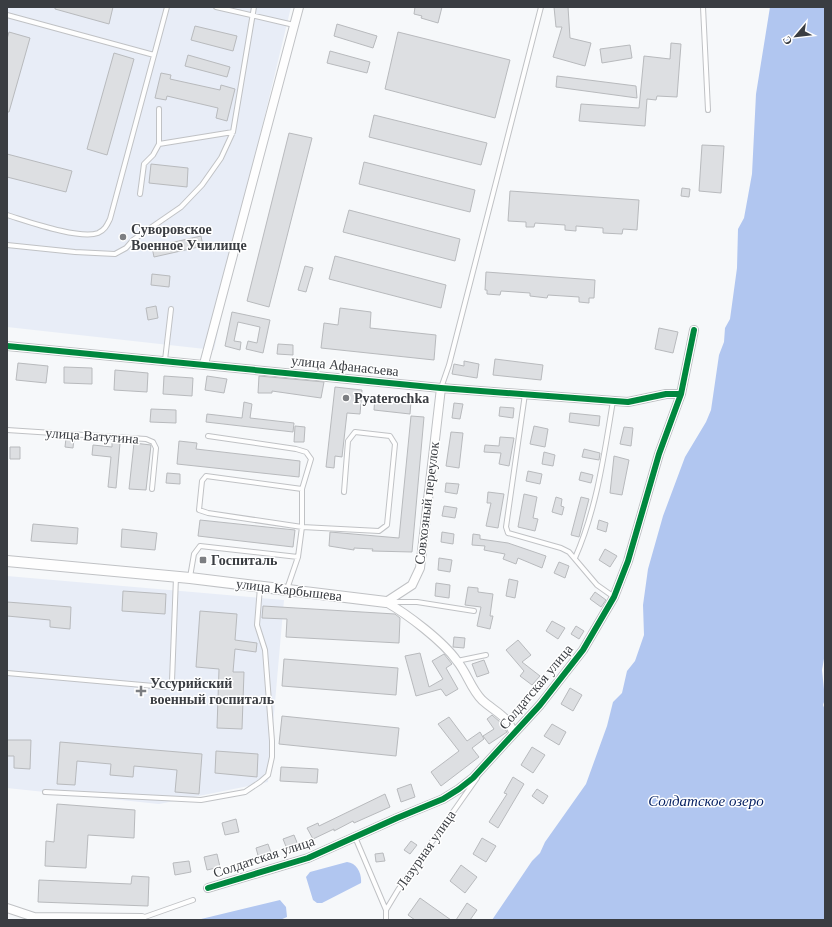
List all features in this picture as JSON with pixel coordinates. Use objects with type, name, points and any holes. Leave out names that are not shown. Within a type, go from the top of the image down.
[{"type":"street","points":[[204,364],[299,7]]},
{"type":"street","name":"Солдатская улица","points":[[208,888],[308,858],[355,836],[443,799],[459,790],[488,763],[513,732],[540,705],[583,650],[614,597],[628,561],[659,454],[681,394],[694,330]]},
{"type":"street","name":"улица Афанасьева","points":[[7,346],[165,360],[441,388],[628,402],[666,394],[681,394]]},
{"type":"street","name":"Совхозный переулок","points":[[386,602],[412,585],[420,568],[441,388]]},
{"type":"street","name":"улица Карбышева","points":[[7,561],[176,576],[386,602],[405,613],[457,661],[472,687],[482,700],[510,724],[513,732]]},
{"type":"street","points":[[7,908],[36,918],[143,919]]},
{"type":"lane","points":[[7,215],[80,235],[97,234],[104,230],[110,219],[167,7]]},
{"type":"lane","points":[[216,7],[295,25]]},
{"type":"lane","points":[[7,245],[115,254],[126,248],[133,240],[181,207],[202,185],[221,158],[233,132],[254,7]]},
{"type":"lane","points":[[441,388],[451,357],[541,7]]},
{"type":"lane","points":[[704,7],[708,110]]},
{"type":"lane","points":[[7,15],[154,55]]},
{"type":"lane","points":[[140,194],[144,164],[159,144],[159,109]]},
{"type":"lane","points":[[159,144],[233,132]]},
{"type":"lane","points":[[165,360],[171,309]]},
{"type":"lane","points":[[525,394],[506,527],[508,533],[570,552],[597,585],[614,597]]},
{"type":"lane","points":[[575,558],[592,514],[601,473],[613,400]]},
{"type":"lane","name":"улица Ватутина","points":[[7,430],[146,439],[153,442],[156,448],[152,489]]},
{"type":"lane","points":[[302,489],[206,476],[202,481],[199,510],[208,513],[302,526],[380,531],[387,525],[395,444],[390,436],[355,432],[348,441],[344,492]]},
{"type":"lane","points":[[208,436],[306,452],[311,459],[302,489],[302,526],[298,557],[287,590]]},
{"type":"lane","points":[[190,578],[194,554],[200,546],[298,557]]},
{"type":"lane","points":[[7,673],[165,687],[172,681],[176,576]]},
{"type":"lane","points":[[45,792],[201,800],[245,792],[268,775],[272,757],[272,741],[265,650],[257,626],[260,587]]},
{"type":"lane","points":[[386,602],[417,602],[474,611]]},
{"type":"lane","points":[[457,661],[486,655]]},
{"type":"lane","name":"Лазурная улица","points":[[386,910],[398,890],[488,763]]},
{"type":"lane","points":[[355,836],[386,910],[386,920]]},
{"type":"lane","points":[[143,919],[193,900]]},
{"type":"shaded area","name":"Суворовское Военное Училище","points":[[7,7],[291,7],[257,148],[214,350],[7,327]]},
{"type":"shaded area","name":"Уссурийский военный госпиталь","points":[[7,576],[284,600],[268,782],[159,804],[7,788]]},
{"type":"water","name":"Солдатское озеро","points":[[770,7],[825,7],[825,653],[822,670],[825,699],[823,705],[825,710],[825,920],[492,920],[532,861],[540,853],[545,842],[586,784],[607,726],[613,702],[622,693],[627,671],[635,661],[644,635],[643,605],[648,569],[663,516],[685,457],[706,422],[711,410],[719,355],[724,342],[725,328],[730,319],[737,268],[738,229],[744,218],[752,174],[756,94]]},
{"type":"water","points":[[347,862],[354,864],[358,870],[361,876],[361,883],[322,903],[317,903],[313,900],[306,877],[310,872]]},
{"type":"water","points":[[280,900],[286,907],[287,917],[280,920],[197,920]]},
{"type":"building","points":[[55,7],[113,7],[109,24],[55,9]]},
{"type":"building","points":[[415,7],[442,7],[438,23],[421,18],[422,16],[414,14]]},
{"type":"building","points":[[554,7],[568,7],[570,38],[591,43],[585,66],[553,57],[562,27],[556,27]]},
{"type":"building","points":[[337,24],[377,36],[373,48],[334,36]]},
{"type":"building","points":[[195,26],[237,36],[233,51],[191,40]]},
{"type":"building","points":[[9,32],[30,38],[9,112],[7,112],[7,39]]},
{"type":"building","points":[[398,32],[510,60],[495,118],[385,89]]},
{"type":"building","points":[[671,43],[681,44],[677,97],[657,96],[656,100],[647,99],[645,126],[579,121],[581,104],[639,108],[644,56],[670,59]]},
{"type":"building","points":[[630,45],[632,58],[602,63],[600,49]]},
{"type":"building","points":[[330,51],[370,62],[367,73],[327,63]]},
{"type":"building","points":[[114,53],[134,59],[107,155],[87,149]]},
{"type":"building","points":[[188,55],[230,67],[227,77],[185,66]]},
{"type":"building","points":[[161,73],[171,75],[170,79],[220,90],[221,85],[235,89],[227,121],[216,118],[218,108],[167,96],[166,100],[155,98]]},
{"type":"building","points":[[557,76],[636,86],[637,98],[556,87]]},
{"type":"building","points":[[374,115],[487,143],[481,165],[369,137]]},
{"type":"building","points":[[289,133],[312,138],[269,307],[247,301]]},
{"type":"building","points":[[702,145],[724,146],[721,193],[699,191]]},
{"type":"building","points":[[7,154],[72,171],[66,192],[7,177]]},
{"type":"building","points":[[364,162],[475,190],[470,212],[359,184]]},
{"type":"building","points":[[151,164],[188,168],[187,187],[149,183]]},
{"type":"building","points":[[682,188],[690,189],[689,197],[681,196]]},
{"type":"building","points":[[510,191],[639,200],[637,230],[623,229],[622,234],[603,233],[603,228],[576,226],[576,231],[565,230],[565,225],[535,223],[534,227],[526,227],[526,222],[508,221]]},
{"type":"building","points":[[349,210],[460,239],[455,261],[343,232]]},
{"type":"building","points":[[201,236],[203,246],[154,257],[152,247]]},
{"type":"building","points":[[335,256],[446,285],[441,308],[329,279]]},
{"type":"building","points":[[305,266],[313,268],[306,292],[298,290]]},
{"type":"building","points":[[486,272],[595,280],[594,298],[589,298],[589,303],[579,302],[579,297],[548,295],[547,298],[530,296],[530,293],[501,291],[500,295],[487,294],[487,290],[485,290]]},
{"type":"building","points":[[152,274],[170,276],[169,287],[151,285]]},
{"type":"building","points":[[156,306],[158,318],[148,320],[146,308]]},
{"type":"building","points":[[340,308],[371,312],[370,328],[436,335],[434,360],[321,348],[324,323],[338,325]]},
{"type":"building","points":[[232,312],[270,320],[263,353],[246,349],[248,341],[257,343],[260,327],[238,322],[234,341],[241,342],[240,350],[225,346]]},
{"type":"building","points":[[659,328],[678,332],[673,353],[655,349]]},
{"type":"building","points":[[278,344],[293,345],[293,355],[277,354]]},
{"type":"building","points":[[495,359],[543,365],[541,380],[493,375]]},
{"type":"building","points":[[464,361],[479,364],[477,378],[452,374],[454,364],[464,366]]},
{"type":"building","points":[[18,363],[48,366],[46,383],[16,380]]},
{"type":"building","points":[[64,367],[92,368],[92,384],[64,383]]},
{"type":"building","points":[[115,370],[148,373],[147,392],[114,390]]},
{"type":"building","points":[[164,376],[193,378],[192,396],[163,394]]},
{"type":"building","points":[[207,376],[227,379],[224,393],[205,390]]},
{"type":"building","points":[[259,376],[324,382],[321,398],[272,391],[272,393],[258,393]]},
{"type":"building","points":[[335,387],[362,390],[360,414],[347,413],[342,457],[335,456],[334,468],[326,467]]},
{"type":"building","points":[[375,397],[411,401],[410,414],[374,410]]},
{"type":"building","points":[[244,402],[252,404],[250,418],[294,423],[293,432],[206,422],[207,414],[242,418]]},
{"type":"building","points":[[454,403],[463,404],[460,419],[452,418]]},
{"type":"building","points":[[500,407],[514,408],[513,418],[499,416]]},
{"type":"building","points":[[151,409],[176,410],[176,423],[150,422]]},
{"type":"building","points":[[570,413],[600,416],[599,426],[569,422]]},
{"type":"building","points":[[411,416],[424,417],[412,552],[372,551],[373,549],[354,548],[354,550],[329,546],[330,532],[399,538]]},
{"type":"building","points":[[295,426],[305,427],[304,442],[294,442]]},
{"type":"building","points":[[534,426],[548,429],[545,447],[530,444]]},
{"type":"building","points":[[624,427],[633,428],[631,446],[620,444]]},
{"type":"building","points":[[451,432],[463,433],[459,468],[446,466]]},
{"type":"building","points":[[500,437],[514,438],[509,466],[499,464],[501,453],[484,452],[485,445],[499,446]]},
{"type":"building","points":[[66,438],[74,439],[73,448],[65,447]]},
{"type":"building","points":[[179,441],[197,443],[196,449],[300,461],[299,477],[177,464]]},
{"type":"building","points":[[112,442],[120,443],[116,488],[108,487],[111,457],[92,455],[93,445],[112,447]]},
{"type":"building","points":[[134,443],[151,445],[146,490],[129,489]]},
{"type":"building","points":[[10,447],[20,447],[20,459],[10,459]]},
{"type":"building","points":[[584,449],[600,453],[599,460],[582,457]]},
{"type":"building","points":[[544,452],[555,455],[553,466],[542,464]]},
{"type":"building","points":[[614,456],[629,460],[622,495],[610,493]]},
{"type":"building","points":[[528,471],[542,474],[540,484],[526,481]]},
{"type":"building","points":[[581,472],[593,475],[591,483],[579,480]]},
{"type":"building","points":[[167,473],[180,474],[180,484],[166,483]]},
{"type":"building","points":[[446,483],[459,484],[457,494],[445,492]]},
{"type":"building","points":[[488,492],[504,494],[498,528],[486,526],[491,503],[487,503]]},
{"type":"building","points":[[524,494],[537,497],[533,518],[538,519],[535,531],[518,527]]},
{"type":"building","points":[[556,497],[562,499],[561,506],[564,507],[562,515],[552,512]]},
{"type":"building","points":[[581,497],[589,499],[579,537],[571,535]]},
{"type":"building","points":[[444,506],[457,508],[455,518],[442,516]]},
{"type":"building","points":[[200,520],[295,530],[293,547],[198,536]]},
{"type":"building","points":[[599,520],[608,523],[606,532],[597,529]]},
{"type":"building","points":[[33,524],[78,528],[77,544],[31,541]]},
{"type":"building","points":[[122,529],[157,533],[155,550],[121,547]]},
{"type":"building","points":[[442,532],[454,534],[453,544],[441,542]]},
{"type":"building","points":[[473,534],[480,535],[480,539],[508,543],[546,556],[542,568],[518,558],[516,564],[503,559],[505,554],[484,550],[485,546],[472,545]]},
{"type":"building","points":[[605,549],[617,556],[610,567],[599,560]]},
{"type":"building","points":[[439,558],[452,560],[450,572],[438,570]]},
{"type":"building","points":[[559,562],[569,566],[565,578],[554,573]]},
{"type":"building","points":[[509,579],[518,581],[515,598],[506,596]]},
{"type":"building","points":[[436,583],[450,585],[449,598],[435,596]]},
{"type":"building","points":[[468,587],[478,588],[478,592],[493,594],[490,616],[493,616],[490,629],[477,626],[481,607],[465,605]]},
{"type":"building","points":[[123,591],[166,594],[165,614],[122,611]]},
{"type":"building","points":[[595,592],[606,600],[601,607],[590,599]]},
{"type":"building","points":[[7,602],[71,607],[70,629],[50,627],[50,620],[7,616]]},
{"type":"building","points":[[263,606],[395,614],[400,618],[399,643],[286,637],[287,619],[262,618]]},
{"type":"building","points":[[200,611],[237,614],[235,640],[257,643],[256,652],[235,649],[233,672],[244,672],[242,729],[217,728],[219,669],[196,667]]},
{"type":"building","points":[[552,621],[565,628],[558,639],[546,631]]},
{"type":"building","points":[[576,626],[584,631],[579,639],[571,634]]},
{"type":"building","points":[[454,637],[465,638],[464,648],[453,647]]},
{"type":"building","points":[[518,640],[531,655],[522,662],[540,676],[532,685],[520,676],[524,671],[506,650]]},
{"type":"building","points":[[420,653],[429,687],[443,679],[432,661],[444,654],[452,664],[446,668],[458,689],[446,696],[441,689],[416,696],[405,656]]},
{"type":"building","points":[[284,659],[398,668],[396,695],[282,686]]},
{"type":"building","points":[[484,660],[489,673],[477,677],[472,664]]},
{"type":"building","points":[[570,688],[582,695],[573,711],[561,704]]},
{"type":"building","points":[[492,715],[500,722],[507,732],[489,744],[483,736],[494,729],[487,719]]},
{"type":"building","points":[[282,716],[399,728],[396,756],[279,744]]},
{"type":"building","points":[[449,717],[467,741],[480,732],[484,739],[472,748],[479,757],[441,786],[431,772],[459,751],[438,724]]},
{"type":"building","points":[[552,724],[566,732],[559,745],[544,736]]},
{"type":"building","points":[[7,740],[31,740],[30,769],[14,768],[14,756],[7,756]]},
{"type":"building","points":[[60,742],[202,754],[199,794],[175,792],[177,770],[134,766],[133,777],[110,775],[111,764],[77,761],[75,785],[57,784]]},
{"type":"building","points":[[532,747],[545,755],[533,773],[521,765]]},
{"type":"building","points":[[216,751],[258,754],[257,777],[215,773]]},
{"type":"building","points":[[281,767],[318,769],[317,783],[280,781]]},
{"type":"building","points":[[513,777],[524,784],[498,828],[489,822],[507,794],[504,793]]},
{"type":"building","points":[[411,784],[415,797],[401,802],[397,789]]},
{"type":"building","points":[[537,789],[548,796],[543,804],[532,796]]},
{"type":"building","points":[[385,794],[390,807],[354,823],[353,821],[334,831],[334,829],[313,839],[307,828],[318,823],[319,826]]},
{"type":"building","points":[[57,804],[135,810],[134,838],[88,835],[86,868],[45,866],[46,841],[54,842]]},
{"type":"building","points":[[236,819],[239,832],[225,835],[222,823]]},
{"type":"building","points":[[294,835],[298,845],[287,849],[283,839]]},
{"type":"building","points":[[482,838],[496,846],[486,862],[473,854]]},
{"type":"building","points":[[411,841],[417,845],[410,854],[404,850]]},
{"type":"building","points":[[268,844],[272,855],[259,859],[256,848]]},
{"type":"building","points":[[383,853],[385,861],[376,862],[375,854]]},
{"type":"building","points":[[217,854],[220,867],[207,870],[204,857]]},
{"type":"building","points":[[189,861],[191,872],[175,875],[173,863]]},
{"type":"building","points":[[461,865],[477,877],[465,893],[450,881]]},
{"type":"building","points":[[132,876],[149,877],[148,906],[38,902],[39,880],[131,884]]},
{"type":"building","points":[[420,898],[451,920],[415,920],[408,915]]},
{"type":"building","points":[[467,903],[477,910],[470,920],[456,920]]},
{"type":"cycle path","points":[[208,888],[308,858],[443,799],[473,778],[540,705],[583,650],[614,597],[628,561],[659,454],[681,394],[694,330]]},
{"type":"cycle path","points":[[7,346],[441,388],[628,402],[666,394],[681,394]]},
{"type":"place","name":"Суворовское Военное Училище","points":[[123,237]]},
{"type":"place","name":"Pyaterochka","points":[[346,398]]},
{"type":"place","name":"Госпиталь","points":[[203,560]]},
{"type":"place","name":"Уссурийский военный госпиталь","points":[[141,691]]}]
